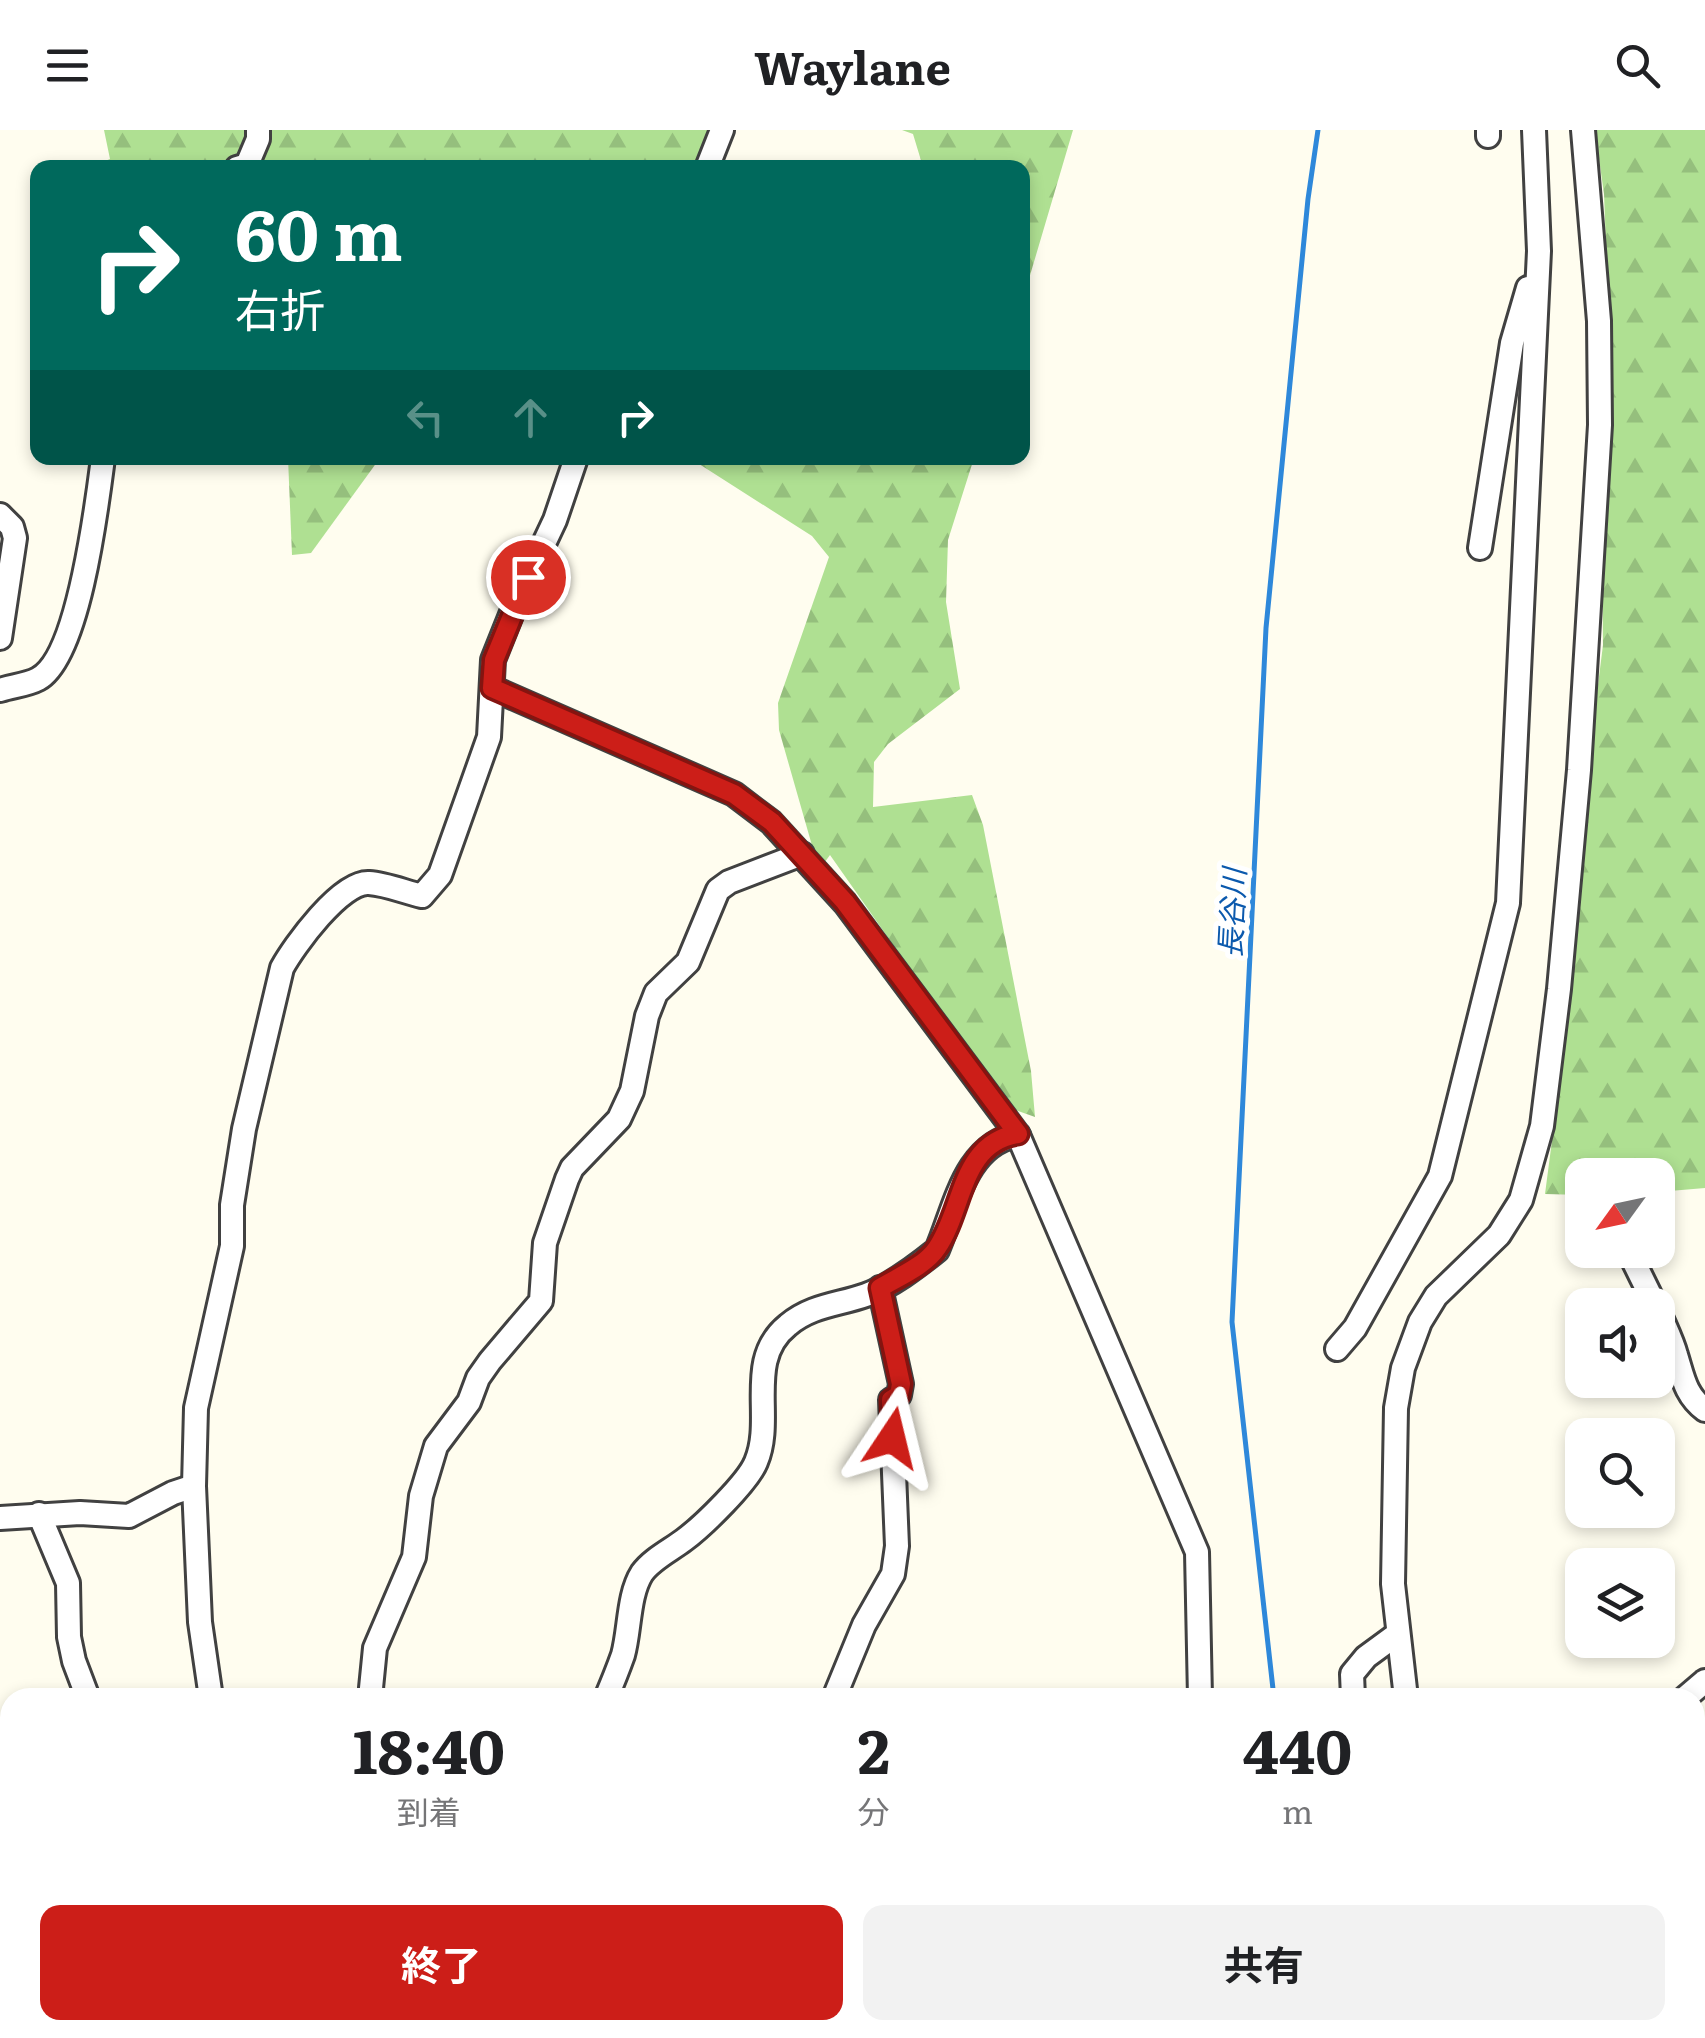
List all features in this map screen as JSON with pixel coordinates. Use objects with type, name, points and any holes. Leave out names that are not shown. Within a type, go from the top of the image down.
[{"type":"street","points":[[249,160],[258,130]]},
{"type":"street","points":[[710,160],[722,130]]},
{"type":"street","points":[[1337,1349],[1355,1328],[1440,1176],[1508,903],[1539,251],[1534,130]]},
{"type":"street","points":[[1404,1688],[1393,1584],[1396,1408],[1403,1368],[1420,1322],[1436,1296],[1485,1251],[1512,1218],[1542,1126],[1576,808],[1600,425],[1599,321],[1583,130]]},
{"type":"street","points":[[1480,548],[1512,343],[1539,251]]},
{"type":"street","points":[[0,690],[40,678],[56,660],[71,632],[101,465]]},
{"type":"street","points":[[210,1688],[200,1622],[194,1486],[196,1408],[232,1246],[232,1206],[244,1129],[282,968],[336,900],[352,888],[366,882],[422,896],[440,875],[489,737],[494,660],[514,605],[555,520],[574,465]]},
{"type":"street","points":[[0,515],[12,526],[15,538],[0,638]]},
{"type":"street","points":[[492,688],[734,794],[772,822],[845,902],[1018,1134],[1197,1552],[1200,1688]]},
{"type":"street","points":[[370,1688],[375,1648],[414,1557],[421,1496],[436,1446],[469,1402],[490,1361],[542,1301],[545,1242],[567,1180],[572,1168],[619,1119],[632,1090],[656,993],[688,962],[718,890],[729,882],[802,854]]},
{"type":"street","points":[[610,1688],[623,1654],[641,1575],[655,1560],[699,1529],[756,1464],[761,1444],[762,1370],[770,1348],[785,1326],[817,1306],[880,1288],[936,1250],[978,1158],[1002,1137],[1018,1134]]},
{"type":"street","points":[[838,1688],[864,1625],[893,1574],[897,1546],[891,1400],[899,1395],[901,1384],[880,1288]]},
{"type":"street","points":[[1675,1352],[1682,1382],[1705,1410]]},
{"type":"street","points":[[0,1518],[39,1514],[129,1516],[194,1486]]},
{"type":"street","points":[[39,1514],[68,1583],[69,1636],[85,1688]]},
{"type":"street","points":[[1353,1688],[1352,1674],[1396,1635]]},
{"type":"green space","points":[[104,130],[710,130],[698,160],[110,159]]},
{"type":"green space","points":[[902,130],[1073,130],[1030,275],[1030,160],[921,160],[913,134]]},
{"type":"green space","points":[[1595,130],[1705,130],[1705,1188],[1675,1191],[1675,1158],[1565,1158],[1565,1195],[1545,1194],[1567,1026],[1586,780],[1603,645],[1602,533],[1610,346],[1604,194]]},
{"type":"green space","points":[[288,465],[375,465],[311,553],[292,555]]},
{"type":"green space","points":[[701,465],[972,465],[948,540],[946,602],[960,689],[888,744],[874,762],[873,807],[972,795],[983,825],[1031,1071],[1035,1117],[1007,1107],[830,855],[819,870],[779,730],[778,703],[829,557],[812,536]]},
{"type":"waterway","name":"長谷川","points":[[1273,1688],[1232,1322],[1266,628],[1318,130]]},
{"type":"route","points":[[528,577],[494,660],[492,688],[734,794],[772,822],[845,902],[1018,1134],[1002,1137],[978,1158],[936,1250],[918,1266],[880,1288],[901,1384],[899,1395],[891,1400],[892,1438]]}]
